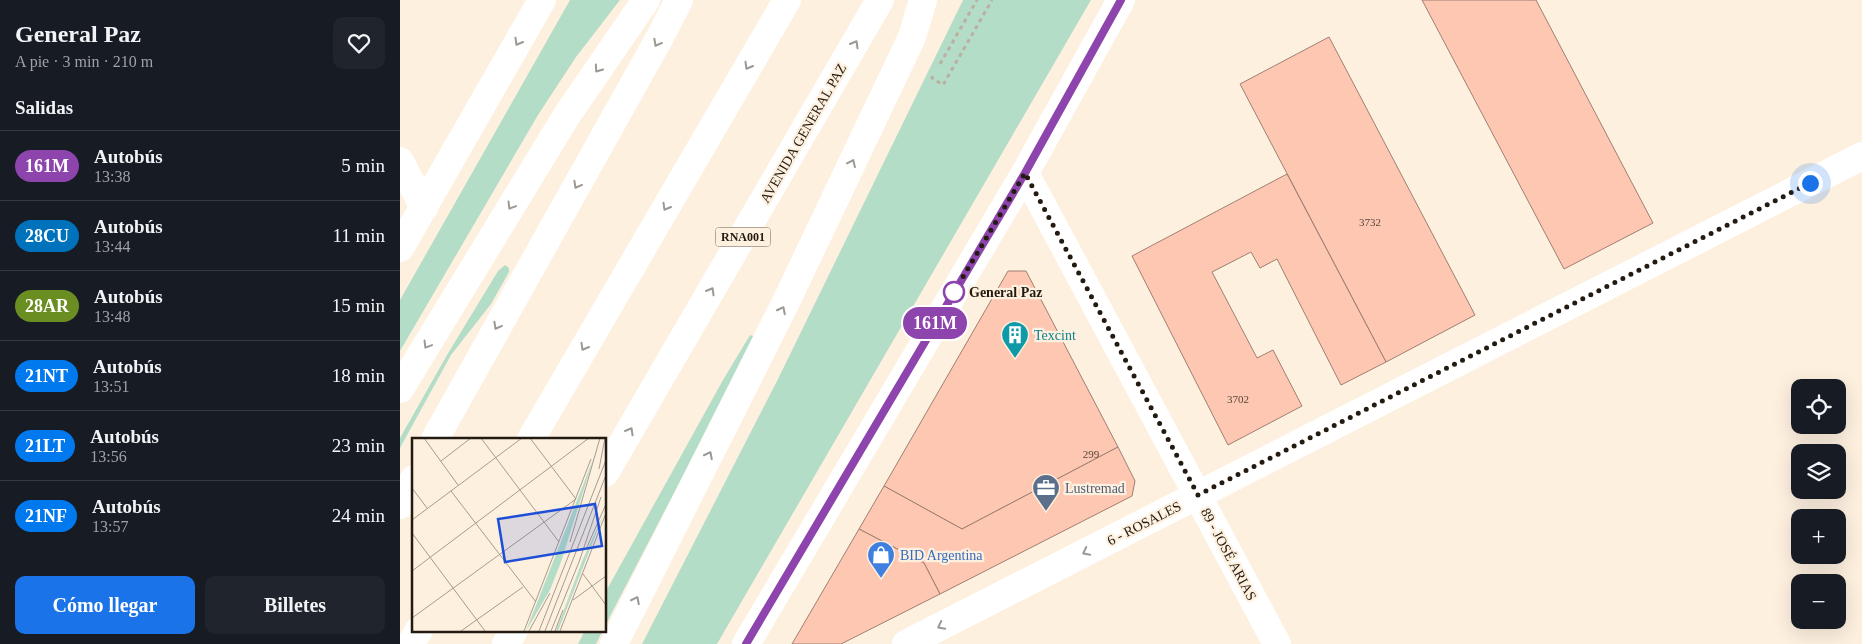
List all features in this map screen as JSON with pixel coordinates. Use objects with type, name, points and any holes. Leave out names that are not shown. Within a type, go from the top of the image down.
[{"type":"main road","points":[[400,248],[542,0]]},
{"type":"main road","points":[[400,388],[567,115],[646,0]]},
{"type":"main road","points":[[436,438],[679,0]]},
{"type":"main road","points":[[532,438],[787,0]]},
{"type":"main road","name":"AVENIDA GENERAL PAZ","points":[[606,471],[880,0]]},
{"type":"main road","points":[[614,644],[794,286],[912,37],[924,0]]},
{"type":"main road","points":[[746,644],[1025,173],[1121,0]]},
{"type":"main road","name":"6 - ROSALES","points":[[906,644],[1862,156]]},
{"type":"main road","points":[[400,161],[424,208]]},
{"type":"main road","name":"89 - JOSÉ ARIAS","points":[[1025,173],[1277,644]]},
{"type":"main road","points":[[400,506],[412,484]]},
{"type":"main road","points":[[411,644],[418,632]]},
{"type":"main road","points":[[506,644],[513,632]]},
{"type":"path","points":[[977,0],[932,78],[943,86],[992,0]]},
{"type":"green space","points":[[570,0],[620,0],[576,57],[538,115],[400,351],[400,300]]},
{"type":"green space","points":[[963,0],[1091,0],[717,644],[642,644],[778,379]]},
{"type":"green space","points":[[505,265],[509,268],[509,272],[491,304],[451,355],[400,448],[400,438],[447,355],[498,271]]},
{"type":"green space","points":[[750,335],[755,337],[606,624],[606,591]]},
{"type":"green space","points":[[584,632],[602,632],[596,644],[578,644]]},
{"type":"building","points":[[1422,0],[1536,0],[1653,223],[1564,269]]},
{"type":"building","points":[[1329,37],[1475,315],[1386,362],[1240,84]]},
{"type":"building","points":[[1287,174],[1386,362],[1341,385],[1277,259],[1260,268],[1251,252],[1212,272],[1257,358],[1273,350],[1302,406],[1228,445],[1132,256]]},
{"type":"building","name":"Texcint","points":[[1008,271],[1026,271],[1118,447],[962,529],[884,486]]},
{"type":"building","name":"Lustremad","points":[[1118,447],[1135,481],[1132,496],[940,594],[924,563],[859,529],[884,486],[962,529]]},
{"type":"building","name":"BID Argentina","points":[[859,529],[924,563],[940,594],[841,644],[792,644]]},
{"type":"bus line","name":"161M","points":[[746,644],[1025,173],[1121,0]]},
{"type":"place","name":"General Paz","points":[[954,292]]},
{"type":"place","name":"Texcint","points":[[1015,359]]},
{"type":"place","name":"Lustremad","points":[[1046,512]]},
{"type":"place","name":"BID Argentina","points":[[881,579]]},
{"type":"route","points":[[954,292],[1025,173],[1198,495],[1810,183]]}]
